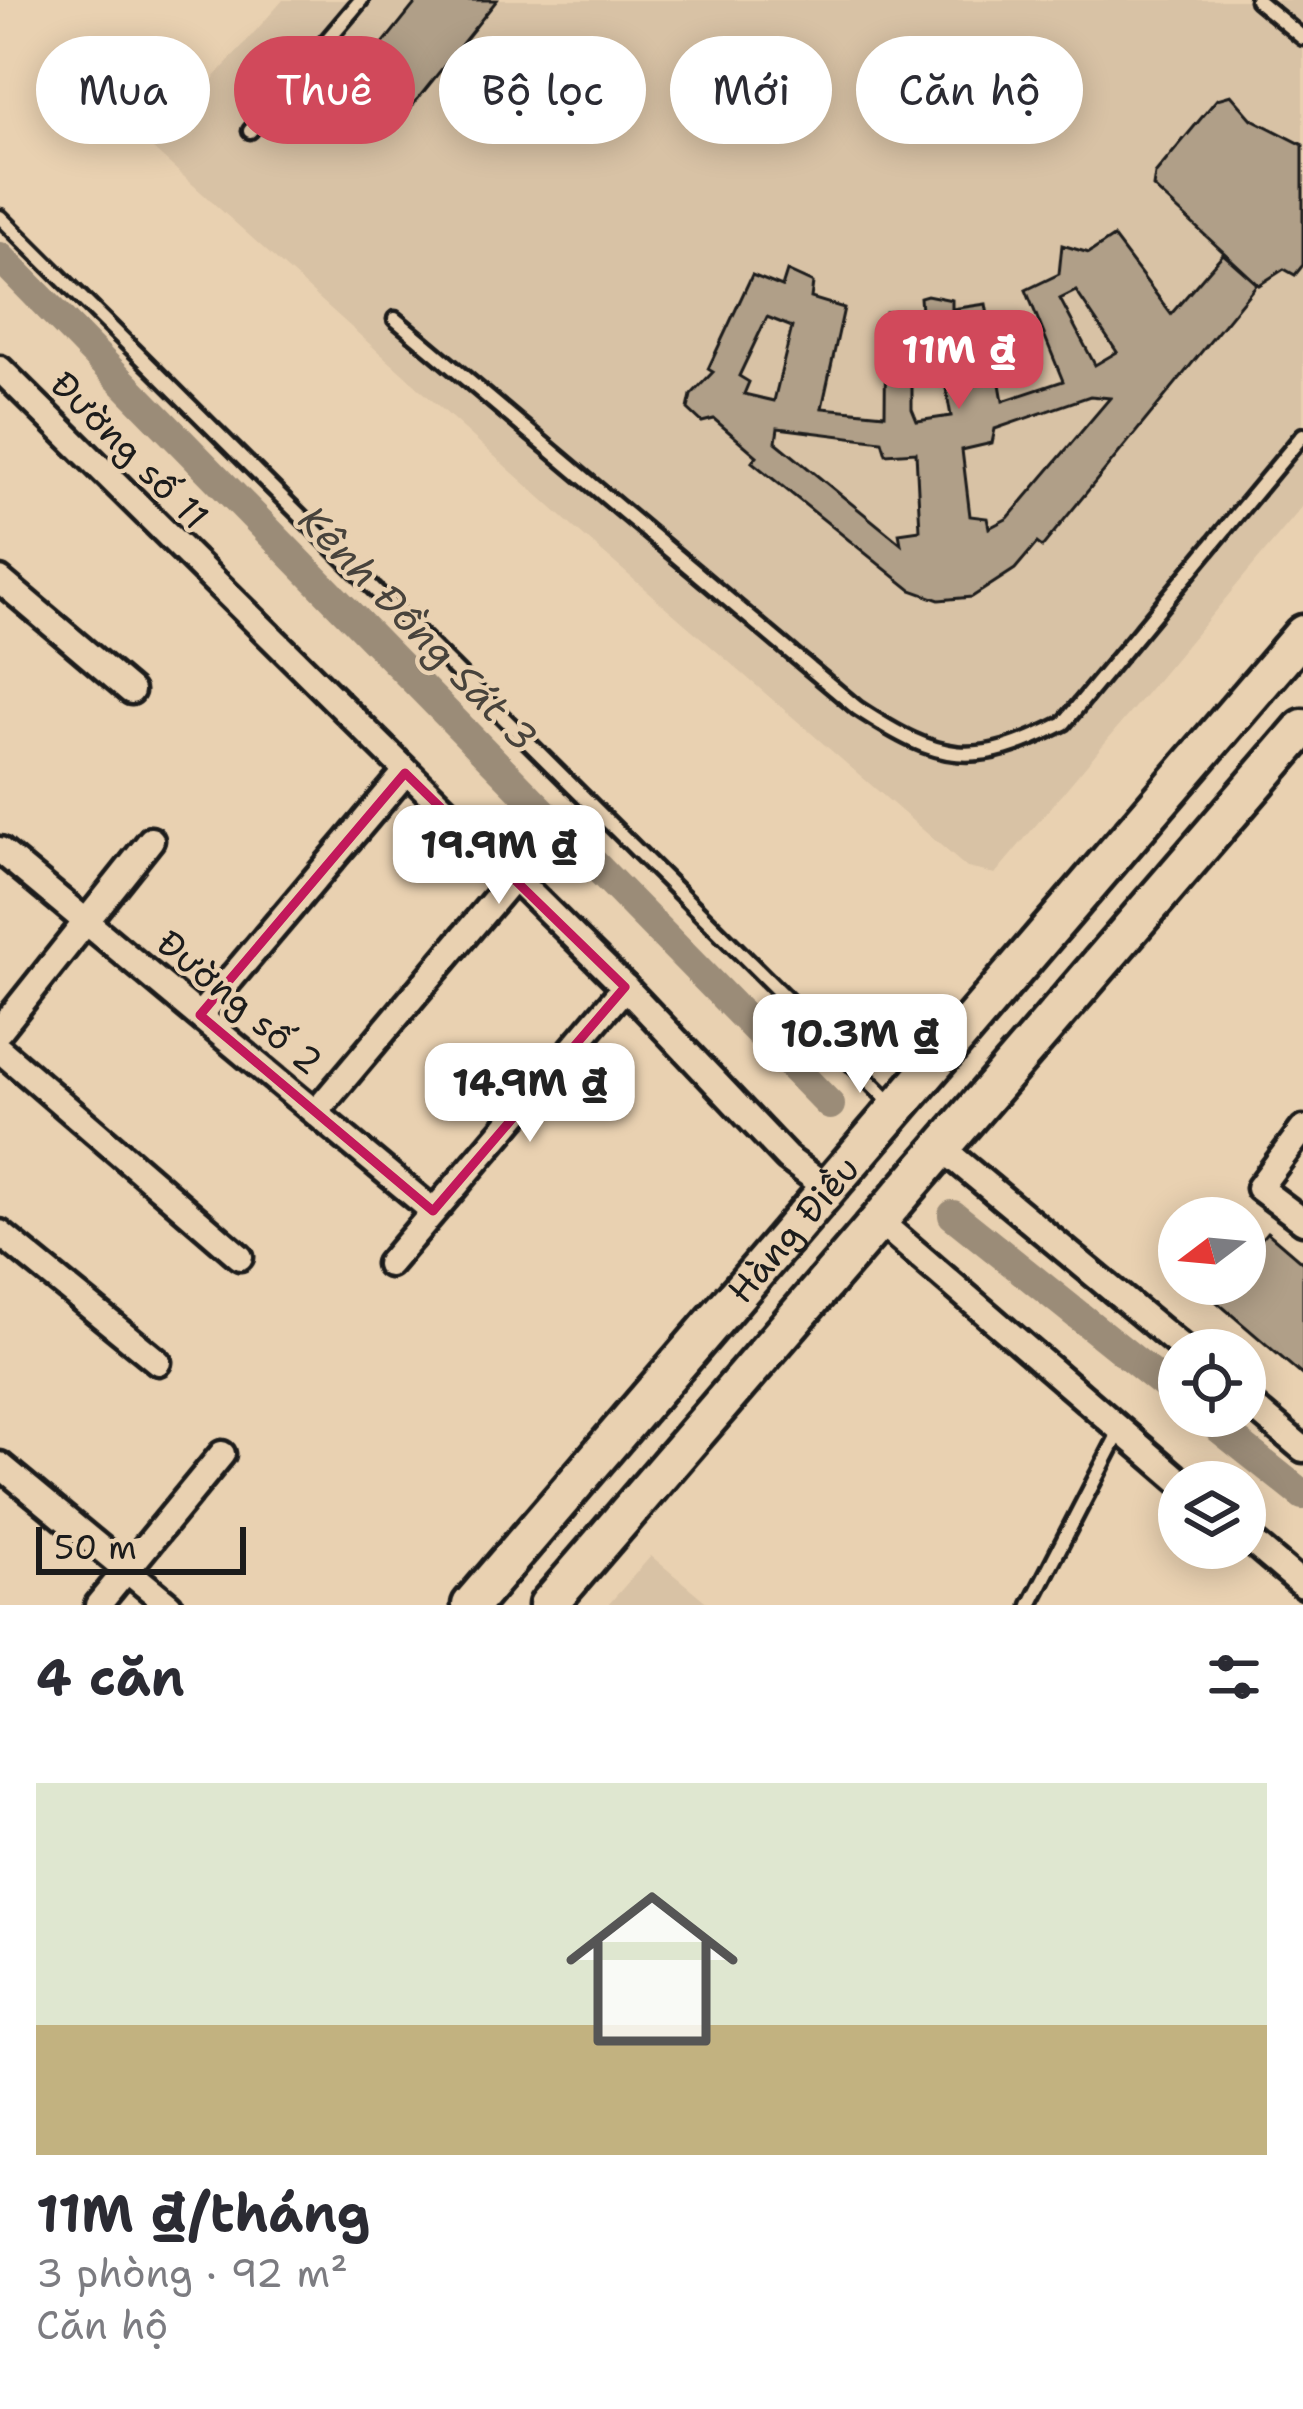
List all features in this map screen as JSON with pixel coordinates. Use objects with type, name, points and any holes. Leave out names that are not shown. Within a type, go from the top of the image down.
[{"type":"main road","name":"Hàng Điều","points":[[471,1605],[1303,634]]},
{"type":"main road","name":"Hàng Điều","points":[[552,1600],[1303,728]]},
{"type":"main road","points":[[513,1558],[552,1600]]},
{"type":"street","name":"Đường số 11","points":[[0,370],[209,582],[625,987],[787,1158],[826,1187]]},
{"type":"street","points":[[0,580],[131,691]]},
{"type":"street","points":[[200,1015],[406,773]]},
{"type":"street","points":[[0,1030],[151,840]]},
{"type":"street","name":"Đường số 2","points":[[0,850],[433,1211]]},
{"type":"street","points":[[316,1112],[513,878]]},
{"type":"street","points":[[389,1264],[625,987]]},
{"type":"street","points":[[0,1050],[240,1257]]},
{"type":"street","points":[[1303,1129],[1259,1188],[1303,1220]]},
{"type":"street","points":[[942,1148],[1160,1329]]},
{"type":"street","points":[[879,1221],[1158,1463]]},
{"type":"street","points":[[0,1233],[158,1362]]},
{"type":"street","points":[[1266,1417],[1303,1448]]},
{"type":"street","points":[[98,1605],[222,1454]]},
{"type":"street","points":[[0,1465],[169,1605]]},
{"type":"street","points":[[1266,1554],[1303,1585]]},
{"type":"lane","points":[[330,36],[361,0]]},
{"type":"lane","points":[[1257,0],[1303,38]]},
{"type":"lane","points":[[0,217],[897,1108]]},
{"type":"lane","points":[[395,319],[857,708],[908,741],[955,755],[1010,750],[1064,723],[1303,436]]},
{"type":"lane","points":[[1030,1605],[1120,1431]]},
{"type":"highlighted area","points":[[405,773],[625,987],[433,1211],[200,1015]]},
{"type":"shaded area","points":[[283,0],[1303,0],[1303,506],[995,874],[967,868],[572,526],[152,148],[156,144],[210,144],[210,82],[234,55],[234,144],[415,144],[415,36],[251,36]]},
{"type":"shaded area","points":[[651,1556],[710,1605],[608,1605]]},
{"type":"building","points":[[418,0],[497,0],[468,36],[439,36],[439,72],[415,102],[415,36],[389,36]]},
{"type":"building","points":[[1231,95],[1252,119],[1303,145],[1303,265],[1295,275],[1284,269],[1259,285],[1153,187],[1155,174],[1217,99]]},
{"type":"building","points":[[1113,237],[1171,314],[1223,254],[1257,284],[1042,547],[1037,543],[1015,569],[972,597],[939,600],[911,590],[752,462],[757,456],[714,419],[702,422],[688,409],[691,395],[713,372],[708,369],[752,275],[782,287],[787,271],[813,283],[811,298],[844,308],[822,408],[885,414],[886,312],[921,311],[920,297],[927,295],[952,300],[952,309],[986,304],[1003,401],[1063,381],[1026,290],[1059,274],[1062,245],[1089,253]],"holes":[[[1076,291],[1117,352],[1095,365],[1060,299]],[[767,317],[792,327],[774,401],[744,394],[749,382],[739,376]],[[937,339],[951,416],[917,421],[912,409],[912,343]],[[1090,396],[1110,398],[1008,518],[989,528],[987,518],[970,516],[962,450],[992,443],[995,429]],[[778,428],[882,441],[886,454],[916,452],[920,530],[899,533],[901,544],[776,442]]]},
{"type":"building","points":[[1266,1233],[1303,1263],[1303,1376],[1266,1344],[1266,1329],[1248,1329],[1220,1305],[1266,1305]]},
{"type":"waterway","name":"Kênh Đồng Sát 3","points":[[0,257],[830,1105]]},
{"type":"waterway","points":[[953,1215],[1158,1379]]},
{"type":"waterway","points":[[1230,1437],[1303,1495]]}]
